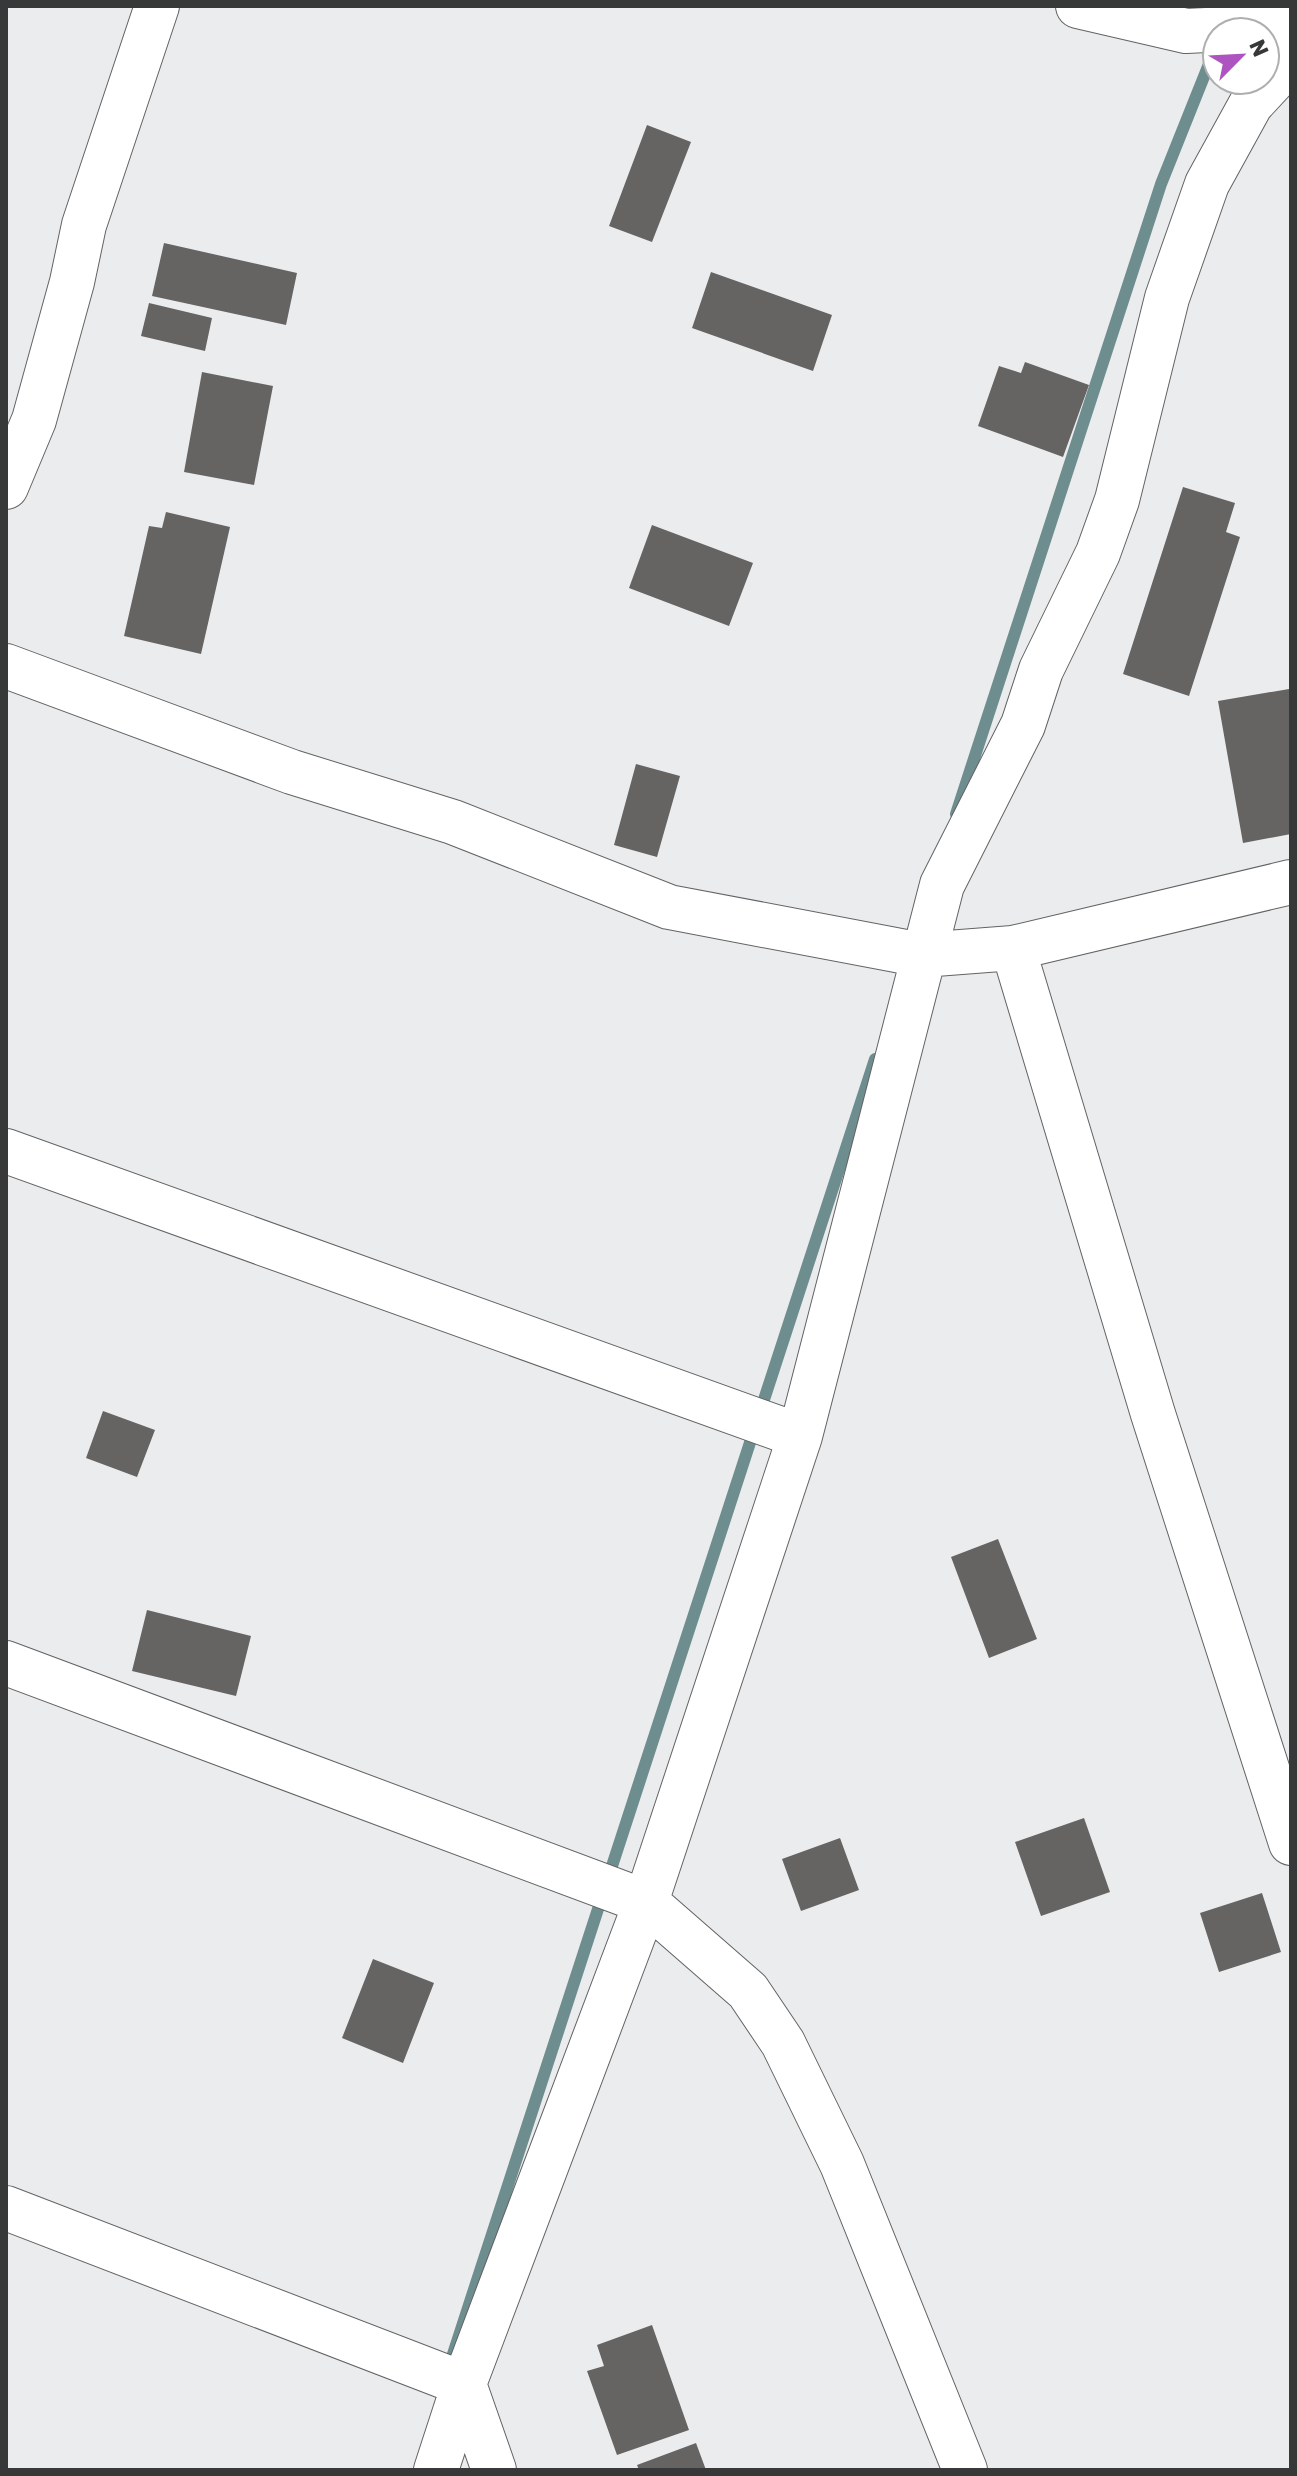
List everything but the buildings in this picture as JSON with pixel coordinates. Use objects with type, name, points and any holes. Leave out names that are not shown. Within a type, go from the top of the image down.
[{"type":"street","points":[[6,487],[34,420],[72,282],[84,225],[157,6]]},
{"type":"street","points":[[1078,6],[1186,31],[1248,28],[1291,20]]},
{"type":"street","points":[[436,2470],[464,2384],[646,1902],[800,1436],[942,885],[1023,725],[1041,670],[1098,553],[1117,500],[1167,298],[1207,184],[1251,104],[1291,61]]},
{"type":"street","points":[[6,666],[292,772],[453,822],[669,907],[922,955],[1013,948],[1291,882]]},
{"type":"street","points":[[1013,948],[1153,1414],[1291,1843]]},
{"type":"street","points":[[6,1151],[800,1436]]},
{"type":"street","points":[[6,1663],[646,1902],[748,1991],[783,2043],[842,2164],[965,2470]]},
{"type":"street","points":[[6,2208],[464,2384],[494,2470]]},
{"type":"waterway","points":[[956,814],[1161,184],[1201,84]]},
{"type":"waterway","points":[[453,2354],[875,1059]]}]
